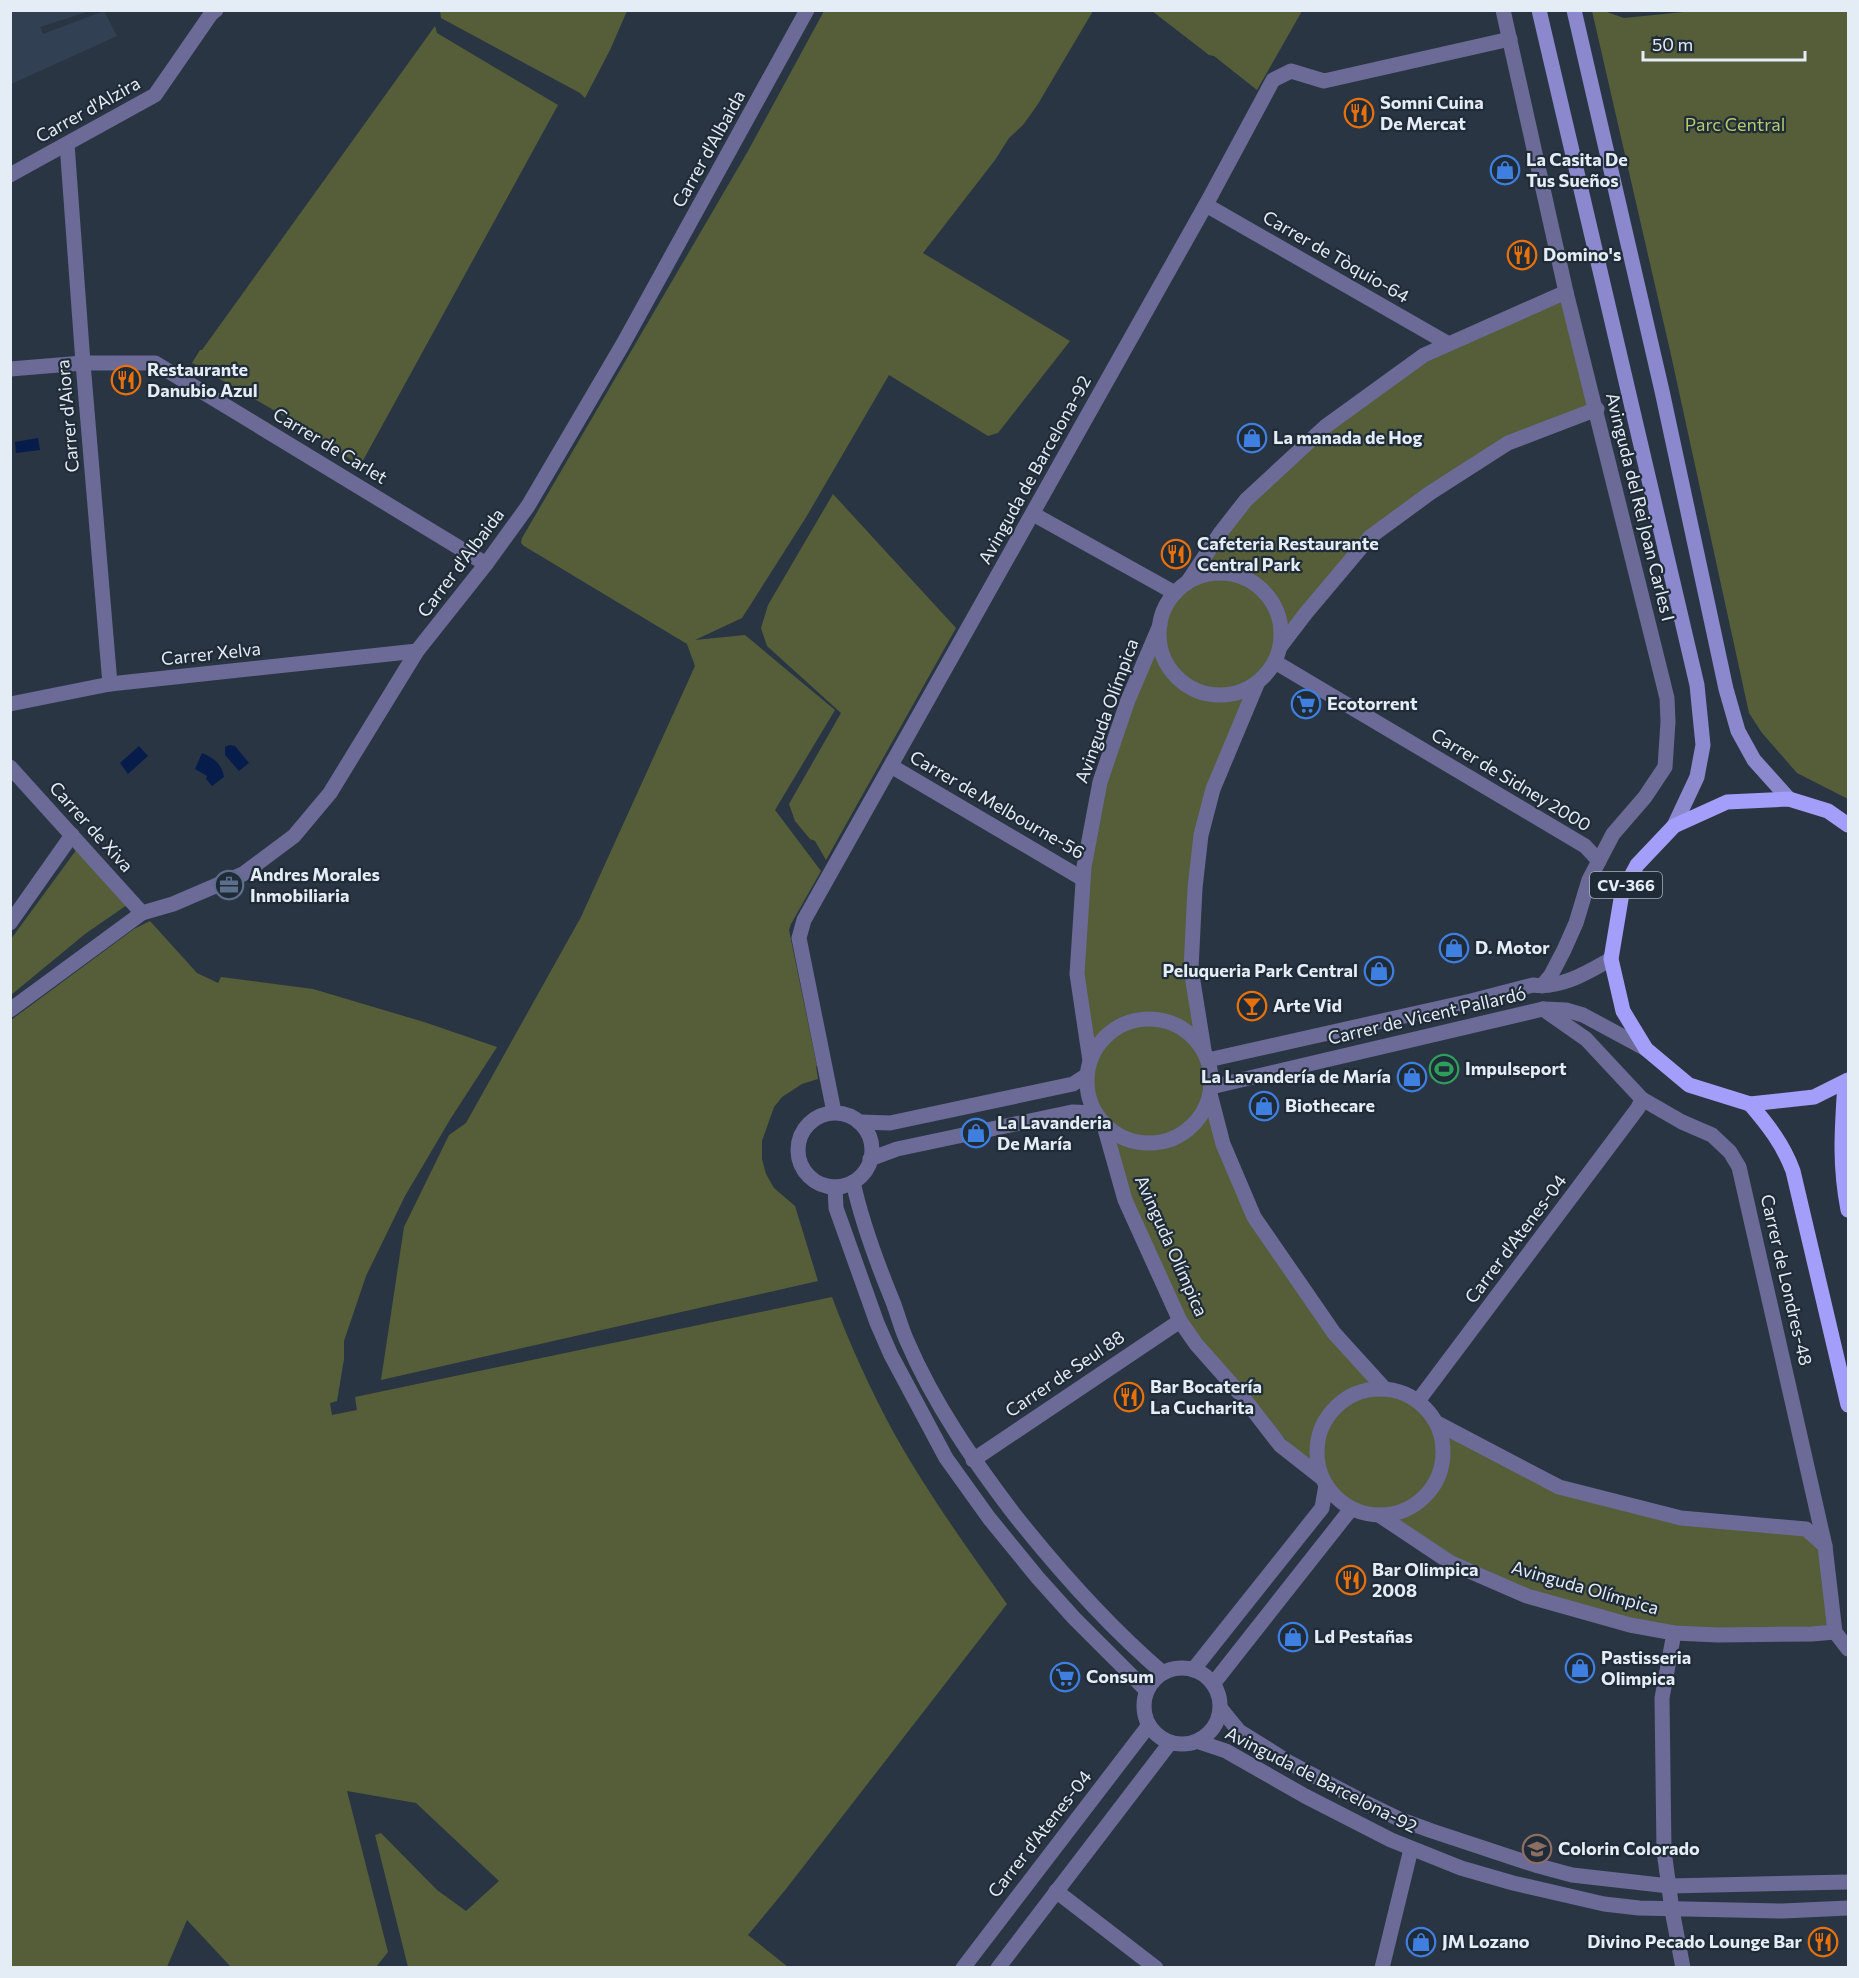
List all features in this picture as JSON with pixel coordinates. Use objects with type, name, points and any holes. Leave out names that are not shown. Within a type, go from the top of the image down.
[{"type":"main road","name":"CV-366","points":[[1847,1082],[1814,1097],[1750,1104],[1689,1085],[1646,1049],[1623,1011],[1611,959],[1622,893],[1637,865],[1674,826],[1726,802],[1789,800],[1828,811],[1848,825]]},
{"type":"main road","name":"CV-366","points":[[1847,1082],[1840,1143],[1848,1210]]},
{"type":"main road","points":[[1750,1104],[1774,1132],[1793,1171],[1848,1405]]},
{"type":"street","name":"Carrer d'Alzira","points":[[10,175],[155,95],[216,10]]},
{"type":"street","name":"Carrer d'Albaida","points":[[10,1010],[142,913],[173,904],[243,874],[294,836],[330,793],[417,651],[486,564],[528,506],[617,354],[807,10]]},
{"type":"street","name":"Avinguda del Rei Joan Carles I","points":[[1503,10],[1566,292],[1667,698],[1668,722],[1665,767],[1646,798],[1612,834],[1589,880],[1576,923],[1564,950],[1551,975],[1542,986]]},
{"type":"street","name":"Avinguda del Rei Joan Carles I","points":[[1539,10],[1697,684],[1701,756],[1697,777],[1674,826]]},
{"type":"street","points":[[1574,10],[1662,391],[1726,689],[1738,731],[1754,760],[1789,800]]},
{"type":"street","name":"Avinguda de Barcelona-92","points":[[834,1112],[799,938],[804,920],[1274,80],[1292,70],[1324,81],[1510,39]]},
{"type":"street","name":"Carrer d'Aiora","points":[[67,144],[110,684]]},
{"type":"street","name":"Carrer de Tòquio-64","points":[[1206,205],[1447,343]]},
{"type":"street","points":[[1257,684],[1237,693],[1216,695],[1195,689],[1179,679],[1167,663],[1160,645],[1160,626],[1165,608],[1246,500],[1326,426],[1424,355],[1566,292]]},
{"type":"street","name":"Carrer de Carlet","points":[[10,369],[83,363],[155,363],[486,564]]},
{"type":"street","points":[[1280,647],[1370,537],[1430,493],[1508,443],[1596,409]]},
{"type":"street","points":[[1033,514],[1181,588]]},
{"type":"street","points":[[1181,588],[1204,575],[1222,573],[1240,577],[1257,585],[1269,597],[1278,612],[1281,629],[1280,647],[1275,662],[1257,684],[1213,789],[1201,834],[1195,888],[1191,969],[1211,1090],[1223,1144],[1254,1217],[1334,1333],[1384,1388]]},
{"type":"street","name":"Avinguda Olímpica","points":[[1089,1068],[1077,974],[1083,879],[1100,782],[1128,700],[1160,626]]},
{"type":"street","name":"Carrer Xelva","points":[[10,704],[110,684],[417,651]]},
{"type":"street","name":"Carrer de Sidney 2000","points":[[1275,662],[1585,846],[1599,861]]},
{"type":"street","name":"Carrer de Melbourne-56","points":[[891,766],[1083,879]]},
{"type":"street","name":"Carrer de Xiva","points":[[10,767],[142,913]]},
{"type":"street","points":[[10,923],[72,835]]},
{"type":"street","name":"Carrer de Vicent Pallardó","points":[[1206,1056],[1471,1001],[1533,985],[1542,986],[1578,977],[1611,959]]},
{"type":"street","name":"Carrer de Vicent Pallardó","points":[[1211,1090],[1544,1009],[1566,1010],[1583,1015],[1646,1049]]},
{"type":"street","name":"Carrer de Londres-48","points":[[1544,1009],[1586,1039],[1642,1099],[1682,1122],[1712,1135],[1730,1152],[1739,1167],[1825,1546],[1835,1632]]},
{"type":"street","points":[[1206,1056],[1189,1033],[1166,1021],[1141,1019],[1128,1023],[1104,1038],[1096,1049],[1089,1068],[1089,1094],[1099,1117],[1116,1134],[1132,1141],[1150,1143],[1167,1141],[1187,1131],[1202,1114],[1211,1090]]},
{"type":"street","points":[[859,1122],[870,1138],[872,1147],[866,1169],[853,1182],[835,1186],[815,1181],[808,1176],[801,1165],[797,1145],[808,1123],[819,1116],[834,1112],[844,1114],[859,1122],[890,1123],[1073,1084],[1089,1068]]},
{"type":"street","name":"Carrer d'Atenes-04","points":[[1418,1401],[1638,1108],[1642,1099]]},
{"type":"street","points":[[870,1159],[897,1149],[1072,1112],[1099,1117]]},
{"type":"street","name":"Avinguda Olímpica","points":[[1099,1117],[1125,1200],[1180,1321],[1196,1344],[1242,1396],[1280,1445],[1324,1481]]},
{"type":"street","points":[[853,1182],[858,1205],[880,1272],[907,1341],[941,1408],[973,1460],[1049,1559],[1105,1620],[1163,1673]]},
{"type":"street","points":[[835,1186],[836,1208],[877,1323],[891,1355],[946,1458],[988,1518],[1038,1578],[1074,1618],[1147,1691]]},
{"type":"street","name":"Carrer de Seul 88","points":[[973,1460],[1180,1321]]},
{"type":"street","points":[[1193,1670],[1322,1508],[1324,1481],[1317,1449],[1322,1425],[1340,1403],[1364,1390],[1384,1388],[1405,1393],[1418,1401],[1427,1408],[1437,1424],[1444,1452],[1436,1483],[1424,1499],[1400,1512],[1379,1515],[1351,1509],[1338,1499],[1324,1481]]},
{"type":"street","points":[[1437,1424],[1559,1487],[1681,1518],[1806,1529],[1825,1546]]},
{"type":"street","points":[[1213,1684],[1351,1509]]},
{"type":"street","name":"Avinguda Olímpica","points":[[1379,1515],[1451,1563],[1527,1596],[1630,1625],[1674,1633],[1835,1632]]},
{"type":"street","points":[[1835,1632],[1848,1649]]},
{"type":"street","points":[[1674,1633],[1662,1698],[1664,1851],[1683,1968]]},
{"type":"street","points":[[1183,1668],[1193,1670],[1204,1675],[1213,1684],[1219,1696],[1221,1709],[1216,1725],[1199,1742],[1184,1745],[1170,1743],[1159,1737],[1149,1725],[1144,1705],[1147,1691],[1153,1681],[1163,1673],[1183,1668]]},
{"type":"street","name":"Avinguda de Barcelona-92","points":[[1221,1709],[1239,1731],[1281,1758],[1399,1819],[1497,1854],[1572,1875],[1669,1887],[1848,1882]]},
{"type":"street","name":"Carrer d'Atenes-04","points":[[963,1968],[1149,1725]]},
{"type":"street","name":"Avinguda de Barcelona-92","points":[[1199,1742],[1226,1751],[1305,1796],[1411,1849],[1461,1868],[1524,1885],[1604,1904],[1672,1910],[1783,1911],[1848,1908]]},
{"type":"street","points":[[998,1968],[1170,1743]]},
{"type":"street","points":[[1382,1968],[1411,1849]]},
{"type":"street","points":[[1056,1891],[1156,1968]]},
{"type":"shaded area","points":[[10,11],[90,11],[40,27],[43,34],[104,11],[117,36],[11,84]]},
{"type":"green space","points":[[440,10],[627,11],[585,98],[580,93],[441,18]]},
{"type":"green space","points":[[824,11],[1093,11],[1038,104],[1023,125],[1009,138],[995,160],[923,253],[1070,341],[998,433],[988,436],[889,375],[805,519],[742,618],[695,640],[745,635],[835,710],[775,810],[821,871],[789,930],[818,1079],[802,1084],[782,1097],[774,1107],[762,1141],[762,1159],[766,1174],[774,1188],[795,1206],[818,1281],[381,1380],[404,1227],[449,1135],[466,1123],[581,917],[695,666],[687,644],[524,546],[521,543],[522,538],[748,151]]},
{"type":"green space","points":[[1152,11],[1302,11],[1257,90]]},
{"type":"green space","name":"Parc Central","points":[[1592,11],[1604,11],[1624,18],[1694,11],[1848,11],[1848,799],[1797,773],[1762,733],[1749,713],[1671,355]]},
{"type":"green space","points":[[435,26],[437,33],[558,105],[360,466],[312,432],[192,363]]},
{"type":"green space","points":[[1562,292],[1597,409],[1508,443],[1370,537],[1281,647],[1275,662],[1257,684],[1213,789],[1191,969],[1211,1087],[1254,1217],[1384,1388],[1418,1401],[1437,1424],[1559,1487],[1681,1518],[1806,1529],[1825,1546],[1835,1632],[1674,1633],[1527,1596],[1451,1563],[1379,1515],[1351,1509],[1196,1344],[1153,1264],[1087,1075],[1111,1036],[1090,1061],[1077,974],[1100,782],[1160,625],[1175,593],[1198,579],[1246,500],[1424,355]],"holes":[[[1338,1407],[1318,1446],[1322,1425]]]},
{"type":"green space","points":[[833,494],[956,628],[826,860],[815,841],[810,839],[795,821],[789,804],[841,713],[767,646],[761,628],[768,605]]},
{"type":"green space","points":[[77,849],[127,905],[85,934],[11,995],[11,939]]},
{"type":"green space","points":[[150,921],[197,973],[218,983],[221,977],[313,989],[424,1022],[497,1047],[451,1118],[405,1196],[366,1276],[344,1341],[344,1359],[337,1401],[330,1403],[332,1415],[357,1410],[355,1397],[832,1297],[861,1368],[895,1435],[935,1500],[1007,1604],[748,1935],[788,1967],[408,1967],[375,1835],[381,1833],[437,1890],[466,1911],[499,1881],[416,1803],[347,1791],[388,1952],[376,1967],[231,1967],[187,1920],[167,1967],[11,1967],[11,1020],[134,929]]},
{"type":"water","points":[[38,438],[40,450],[16,453],[15,442]]},
{"type":"water","points":[[139,746],[148,756],[128,774],[120,763]]},
{"type":"water","points":[[235,746],[249,763],[239,771],[225,755],[225,747]]},
{"type":"water","points":[[202,753],[216,762],[223,772],[224,777],[212,786],[206,779],[207,776],[195,769]]},
{"type":"place","name":"Somni Cuina De Mercat","points":[[1359,113]]},
{"type":"place","name":"La Casita De Tus Sueños","points":[[1505,170]]},
{"type":"place","name":"Domino's","points":[[1522,255]]},
{"type":"place","name":"Restaurante Danubio Azul","points":[[126,380]]},
{"type":"place","name":"La manada de Hog","points":[[1252,438]]},
{"type":"place","name":"Cafeteria Restaurante Central Park","points":[[1176,554]]},
{"type":"place","name":"Ecotorrent","points":[[1306,704]]},
{"type":"place","name":"Andres Morales Inmobiliaria","points":[[229,885]]},
{"type":"place","name":"D. Motor","points":[[1454,948]]},
{"type":"place","name":"Peluqueria Park Central","points":[[1379,971]]},
{"type":"place","name":"Arte Vid","points":[[1252,1006]]},
{"type":"place","name":"Impulseport","points":[[1444,1069]]},
{"type":"place","name":"La Lavandería de María","points":[[1412,1077]]},
{"type":"place","name":"Biothecare","points":[[1264,1106]]},
{"type":"place","name":"La Lavanderia De María","points":[[976,1133]]},
{"type":"place","name":"Bar Bocatería La Cucharita","points":[[1129,1397]]},
{"type":"place","name":"Bar Olimpica 2008","points":[[1351,1580]]},
{"type":"place","name":"Ld Pestañas","points":[[1293,1637]]},
{"type":"place","name":"Pastisseria Olimpica","points":[[1580,1668]]},
{"type":"place","name":"Consum","points":[[1065,1677]]},
{"type":"place","name":"Colorin Colorado","points":[[1537,1849]]},
{"type":"place","name":"JM Lozano","points":[[1421,1942]]},
{"type":"place","name":"Divino Pecado Lounge Bar","points":[[1823,1942]]}]
